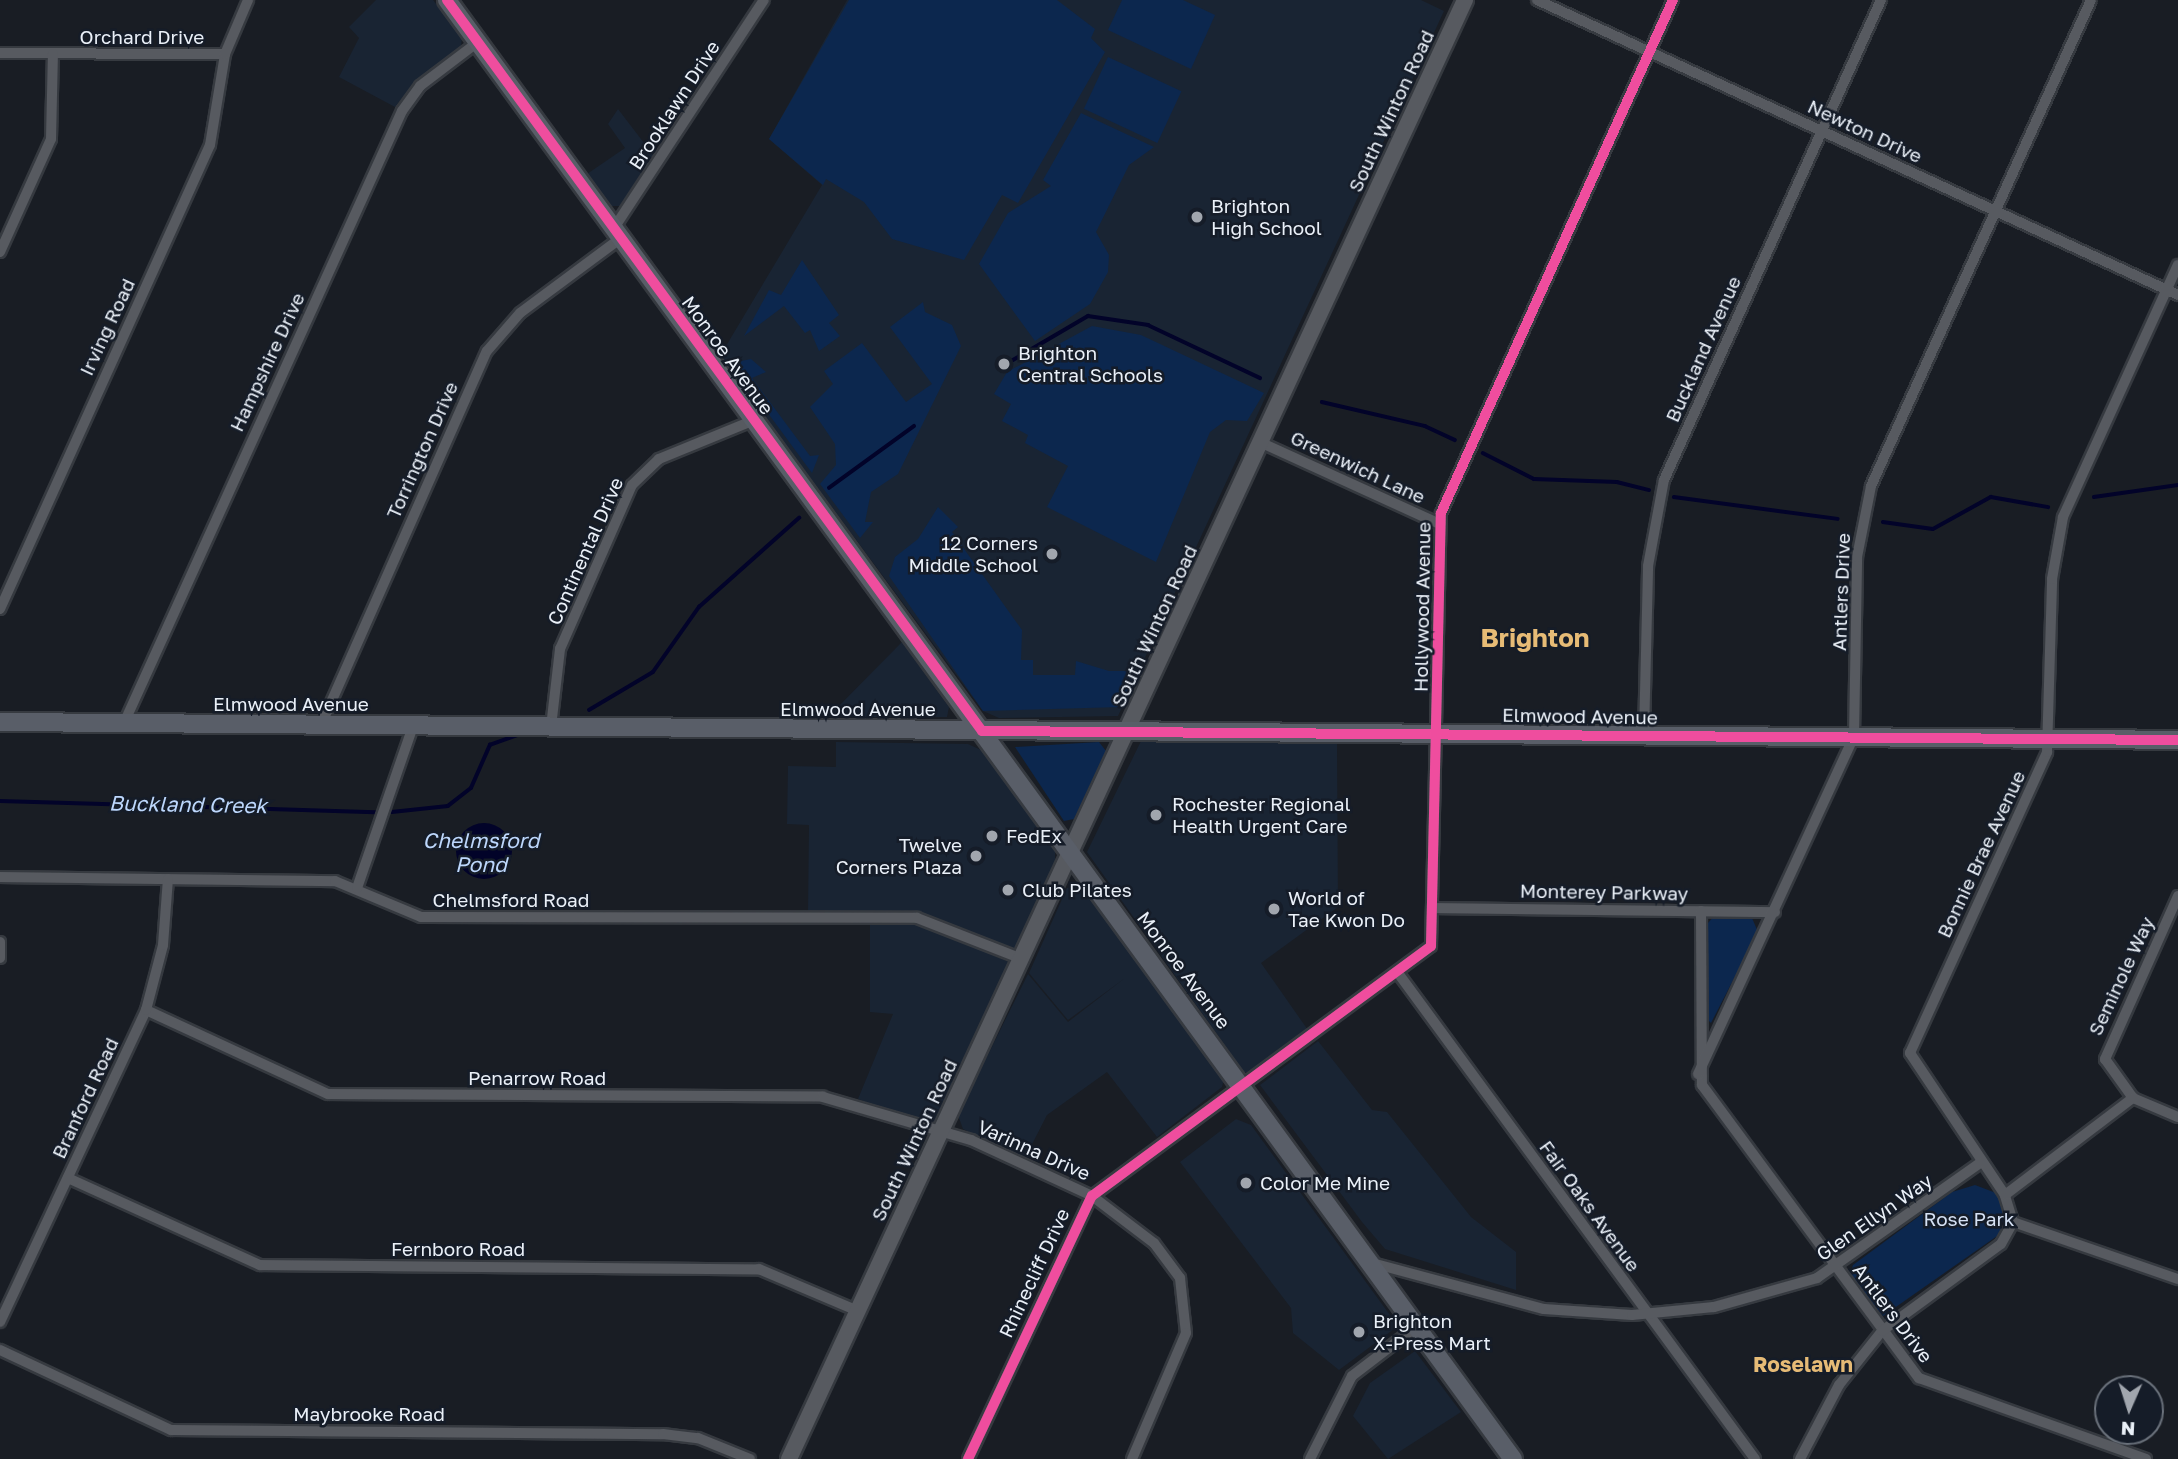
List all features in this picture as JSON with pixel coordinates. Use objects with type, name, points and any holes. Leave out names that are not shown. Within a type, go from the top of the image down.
[{"type":"main road","name":"Monroe Avenue","points":[[447,0],[1244,1087],[1513,1459]]},
{"type":"main road","name":"South Winton Road","points":[[789,1459],[1465,0]]},
{"type":"main road","name":"Elmwood Avenue","points":[[0,722],[982,731],[1129,729],[2178,740]]},
{"type":"street","name":"Orchard Drive","points":[[0,53],[225,54],[248,0]]},
{"type":"street","name":"Brooklawn Drive","points":[[617,233],[764,0]]},
{"type":"street","name":"Newton Drive","points":[[1537,0],[2178,295]]},
{"type":"street","name":"Hollywood Avenue","points":[[1244,1087],[1431,946],[1434,908],[1440,524],[1673,0]]},
{"type":"street","name":"Buckland Avenue","points":[[1644,734],[1648,566],[1661,491],[1881,0]]},
{"type":"street","name":"Antlers Drive","points":[[2091,0],[1867,500],[1857,557],[1854,736],[1698,1074],[1882,1331],[1924,1381],[2146,1459]]},
{"type":"street","name":"Hampshire Drive","points":[[124,723],[402,111],[420,86],[478,42]]},
{"type":"street","points":[[1,246],[51,139],[53,54]]},
{"type":"street","name":"Irving Road","points":[[0,609],[210,145],[225,54]]},
{"type":"street","name":"Torrington Drive","points":[[321,725],[486,351],[520,313],[617,233]]},
{"type":"street","name":"Bonnie Brae Avenue","points":[[2006,1195],[1980,1163],[1910,1053],[2048,738],[2052,579],[2061,525],[2178,265]]},
{"type":"street","name":"Continental Drive","points":[[551,727],[560,649],[632,485],[659,459],[754,420]]},
{"type":"street","name":"Greenwich Lane","points":[[1262,443],[1440,524]]},
{"type":"street","points":[[357,888],[412,726]]},
{"type":"street","name":"Chelmsford Road","points":[[0,877],[324,880],[357,888],[421,917],[917,918],[1022,959]]},
{"type":"street","name":"Branford Road","points":[[0,1322],[146,1010],[163,945],[168,879]]},
{"type":"street","name":"Seminole Way","points":[[2178,896],[2106,1051],[2108,1068],[2133,1098],[2178,1117]]},
{"type":"street","name":"Monterey Parkway","points":[[1434,908],[1775,912]]},
{"type":"street","points":[[1698,1074],[1701,911]]},
{"type":"street","points":[[0,942],[0,958]]},
{"type":"street","name":"Fair Oaks Avenue","points":[[1398,972],[1755,1459]]},
{"type":"street","name":"Penarrow Road","points":[[146,1010],[328,1094],[823,1097],[941,1133]]},
{"type":"street","name":"Rhinecliff Drive","points":[[968,1459],[1093,1196],[1244,1087]]},
{"type":"street","points":[[1800,1459],[1839,1385],[1882,1331],[1992,1252],[2012,1222],[2006,1195],[2133,1098]]},
{"type":"street","name":"Varinna Drive","points":[[941,1133],[971,1140],[1093,1196],[1167,1257],[1187,1298],[1181,1349],[1132,1459]]},
{"type":"street","name":"Glen Ellyn Way","points":[[1372,1263],[1516,1304],[1647,1314],[1745,1301],[1836,1267],[1980,1163]]},
{"type":"street","name":"Fernboro Road","points":[[68,1178],[260,1265],[758,1269],[858,1311]]},
{"type":"street","points":[[2012,1222],[2178,1279]]},
{"type":"street","points":[[1310,1459],[1352,1376],[1416,1327]]},
{"type":"street","name":"Maybrooke Road","points":[[0,1350],[171,1430],[663,1434],[698,1438],[750,1459]]},
{"type":"shaded area","points":[[376,0],[433,0],[462,37],[461,47],[415,82],[395,107],[339,77],[359,38],[349,27]]},
{"type":"shaded area","name":"Brighton Central Schools","points":[[847,0],[1421,0],[1444,11],[1118,716],[999,718],[983,711],[720,356],[822,185],[769,139]]},
{"type":"shaded area","points":[[618,109],[654,156],[621,206],[610,206],[587,174],[625,148],[608,124]]},
{"type":"shaded area","points":[[902,642],[949,707],[947,717],[828,717]]},
{"type":"shaded area","points":[[1141,741],[1337,743],[1338,907],[1261,963],[1310,1033],[1253,1073],[1244,1072],[1087,852]]},
{"type":"shaded area","points":[[836,742],[968,744],[981,750],[1055,851],[1055,865],[1015,949],[919,912],[808,913],[809,825],[787,824],[788,766],[836,767]]},
{"type":"shaded area","points":[[1080,886],[1224,1079],[1222,1087],[1157,1137],[1107,1072],[1047,1115],[1025,1158],[963,1129],[958,1115],[1028,974],[1068,1022],[1125,978],[1068,1020],[1029,973],[1067,888]]},
{"type":"shaded area","points":[[870,924],[920,924],[1009,962],[938,1123],[928,1128],[858,1099],[893,1014],[870,1012]]},
{"type":"shaded area","points":[[1318,1041],[1372,1110],[1387,1112],[1471,1217],[1516,1252],[1516,1290],[1385,1249],[1362,1222],[1260,1085]]},
{"type":"shaded area","points":[[1236,1119],[1251,1125],[1398,1326],[1339,1370],[1293,1333],[1291,1308],[1180,1162]]},
{"type":"shaded area","points":[[1415,1351],[1461,1412],[1388,1459],[1353,1416],[1370,1383]]},
{"type":"green space","points":[[849,0],[1057,0],[1095,29],[1091,38],[1105,52],[1018,203],[1002,195],[964,260],[892,239],[864,202],[826,179],[823,185],[769,139]]},
{"type":"green space","points":[[1122,0],[1183,0],[1215,15],[1191,69],[1108,30]]},
{"type":"green space","points":[[1108,57],[1181,91],[1157,143],[1084,109]]},
{"type":"green space","points":[[1081,113],[1154,147],[1129,165],[1096,232],[1109,255],[1108,272],[1090,304],[1035,341],[979,264],[1008,213],[1051,186],[1043,180]]},
{"type":"green space","points":[[802,260],[839,315],[829,323],[840,336],[819,351],[810,330],[805,333],[784,306],[744,336],[769,290],[781,295]]},
{"type":"green space","points":[[923,302],[925,312],[952,325],[961,346],[898,474],[871,492],[865,522],[873,522],[860,538],[820,484],[836,465],[835,444],[810,407],[833,384],[824,371],[862,343],[906,402],[932,384],[890,327]]},
{"type":"green space","points":[[1092,326],[1141,335],[1264,393],[1247,421],[1226,420],[1210,432],[1156,562],[1047,507],[1068,466],[1025,443],[1028,435],[1002,421],[1011,404],[994,394],[1007,372]]},
{"type":"green space","points":[[751,359],[766,372],[752,378],[810,456],[819,455],[812,473],[731,363]]},
{"type":"green space","points":[[938,507],[958,527],[952,532],[1022,630],[1021,660],[1033,660],[1033,675],[1075,675],[1076,661],[1109,671],[1137,671],[1121,707],[983,711],[889,576],[895,557],[918,539]]},
{"type":"green space","points":[[1099,742],[1106,751],[1074,819],[1064,821],[1015,747]]},
{"type":"green space","points":[[1714,916],[1752,918],[1758,932],[1711,1023],[1705,1017],[1708,923]]},
{"type":"green space","name":"Rose Park","points":[[1975,1185],[1996,1193],[2005,1207],[2000,1234],[1883,1316],[1850,1274],[1853,1265],[1952,1192]]},
{"type":"water","name":"Chelmsford Pond","points":[[484,823],[504,831],[512,851],[504,871],[484,879],[464,871],[456,851],[464,831]]},
{"type":"waterway","name":"Buckland Creek","points":[[1013,360],[1088,316],[1148,325],[1260,378]]},
{"type":"waterway","points":[[1322,402],[1425,426],[1455,440]]},
{"type":"waterway","name":"Buckland Creek","points":[[829,488],[914,426]]},
{"type":"waterway","points":[[1483,453],[1534,479],[1617,482],[1649,490]]},
{"type":"waterway","points":[[2094,497],[2178,485]]},
{"type":"waterway","points":[[1674,497],[1838,519]]},
{"type":"waterway","points":[[1883,522],[1933,529],[1991,497],[2048,507]]},
{"type":"waterway","name":"Buckland Creek","points":[[589,710],[653,672],[699,607],[799,518]]},
{"type":"waterway","name":"Buckland Creek","points":[[392,812],[448,806],[471,788],[490,745],[518,735]]},
{"type":"waterway","name":"Buckland Creek","points":[[0,801],[375,812]]},
{"type":"cycle path","points":[[447,0],[982,731],[2178,740]]},
{"type":"cycle path","points":[[968,1459],[1092,1196],[1431,946],[1441,513],[1673,0]]},
{"type":"place","name":"Brighton High School","points":[[1197,217]]},
{"type":"place","name":"Brighton Central Schools","points":[[1004,364]]},
{"type":"place","name":"12 Corners Middle School","points":[[1052,554]]},
{"type":"place","name":"Rochester Regional Health Urgent Care","points":[[1156,815]]},
{"type":"place","name":"FedEx","points":[[992,836]]},
{"type":"place","name":"Twelve Corners Plaza","points":[[976,856]]},
{"type":"place","name":"Club Pilates","points":[[1008,890]]},
{"type":"place","name":"World of Tae Kwon Do","points":[[1274,909]]},
{"type":"place","name":"Color Me Mine","points":[[1246,1183]]},
{"type":"place","name":"Brighton X-Press Mart","points":[[1359,1332]]},
{"type":"district","name":"Brighton","points":[[1535,638]]},
{"type":"district","name":"Roselawn","points":[[1803,1364]]}]
